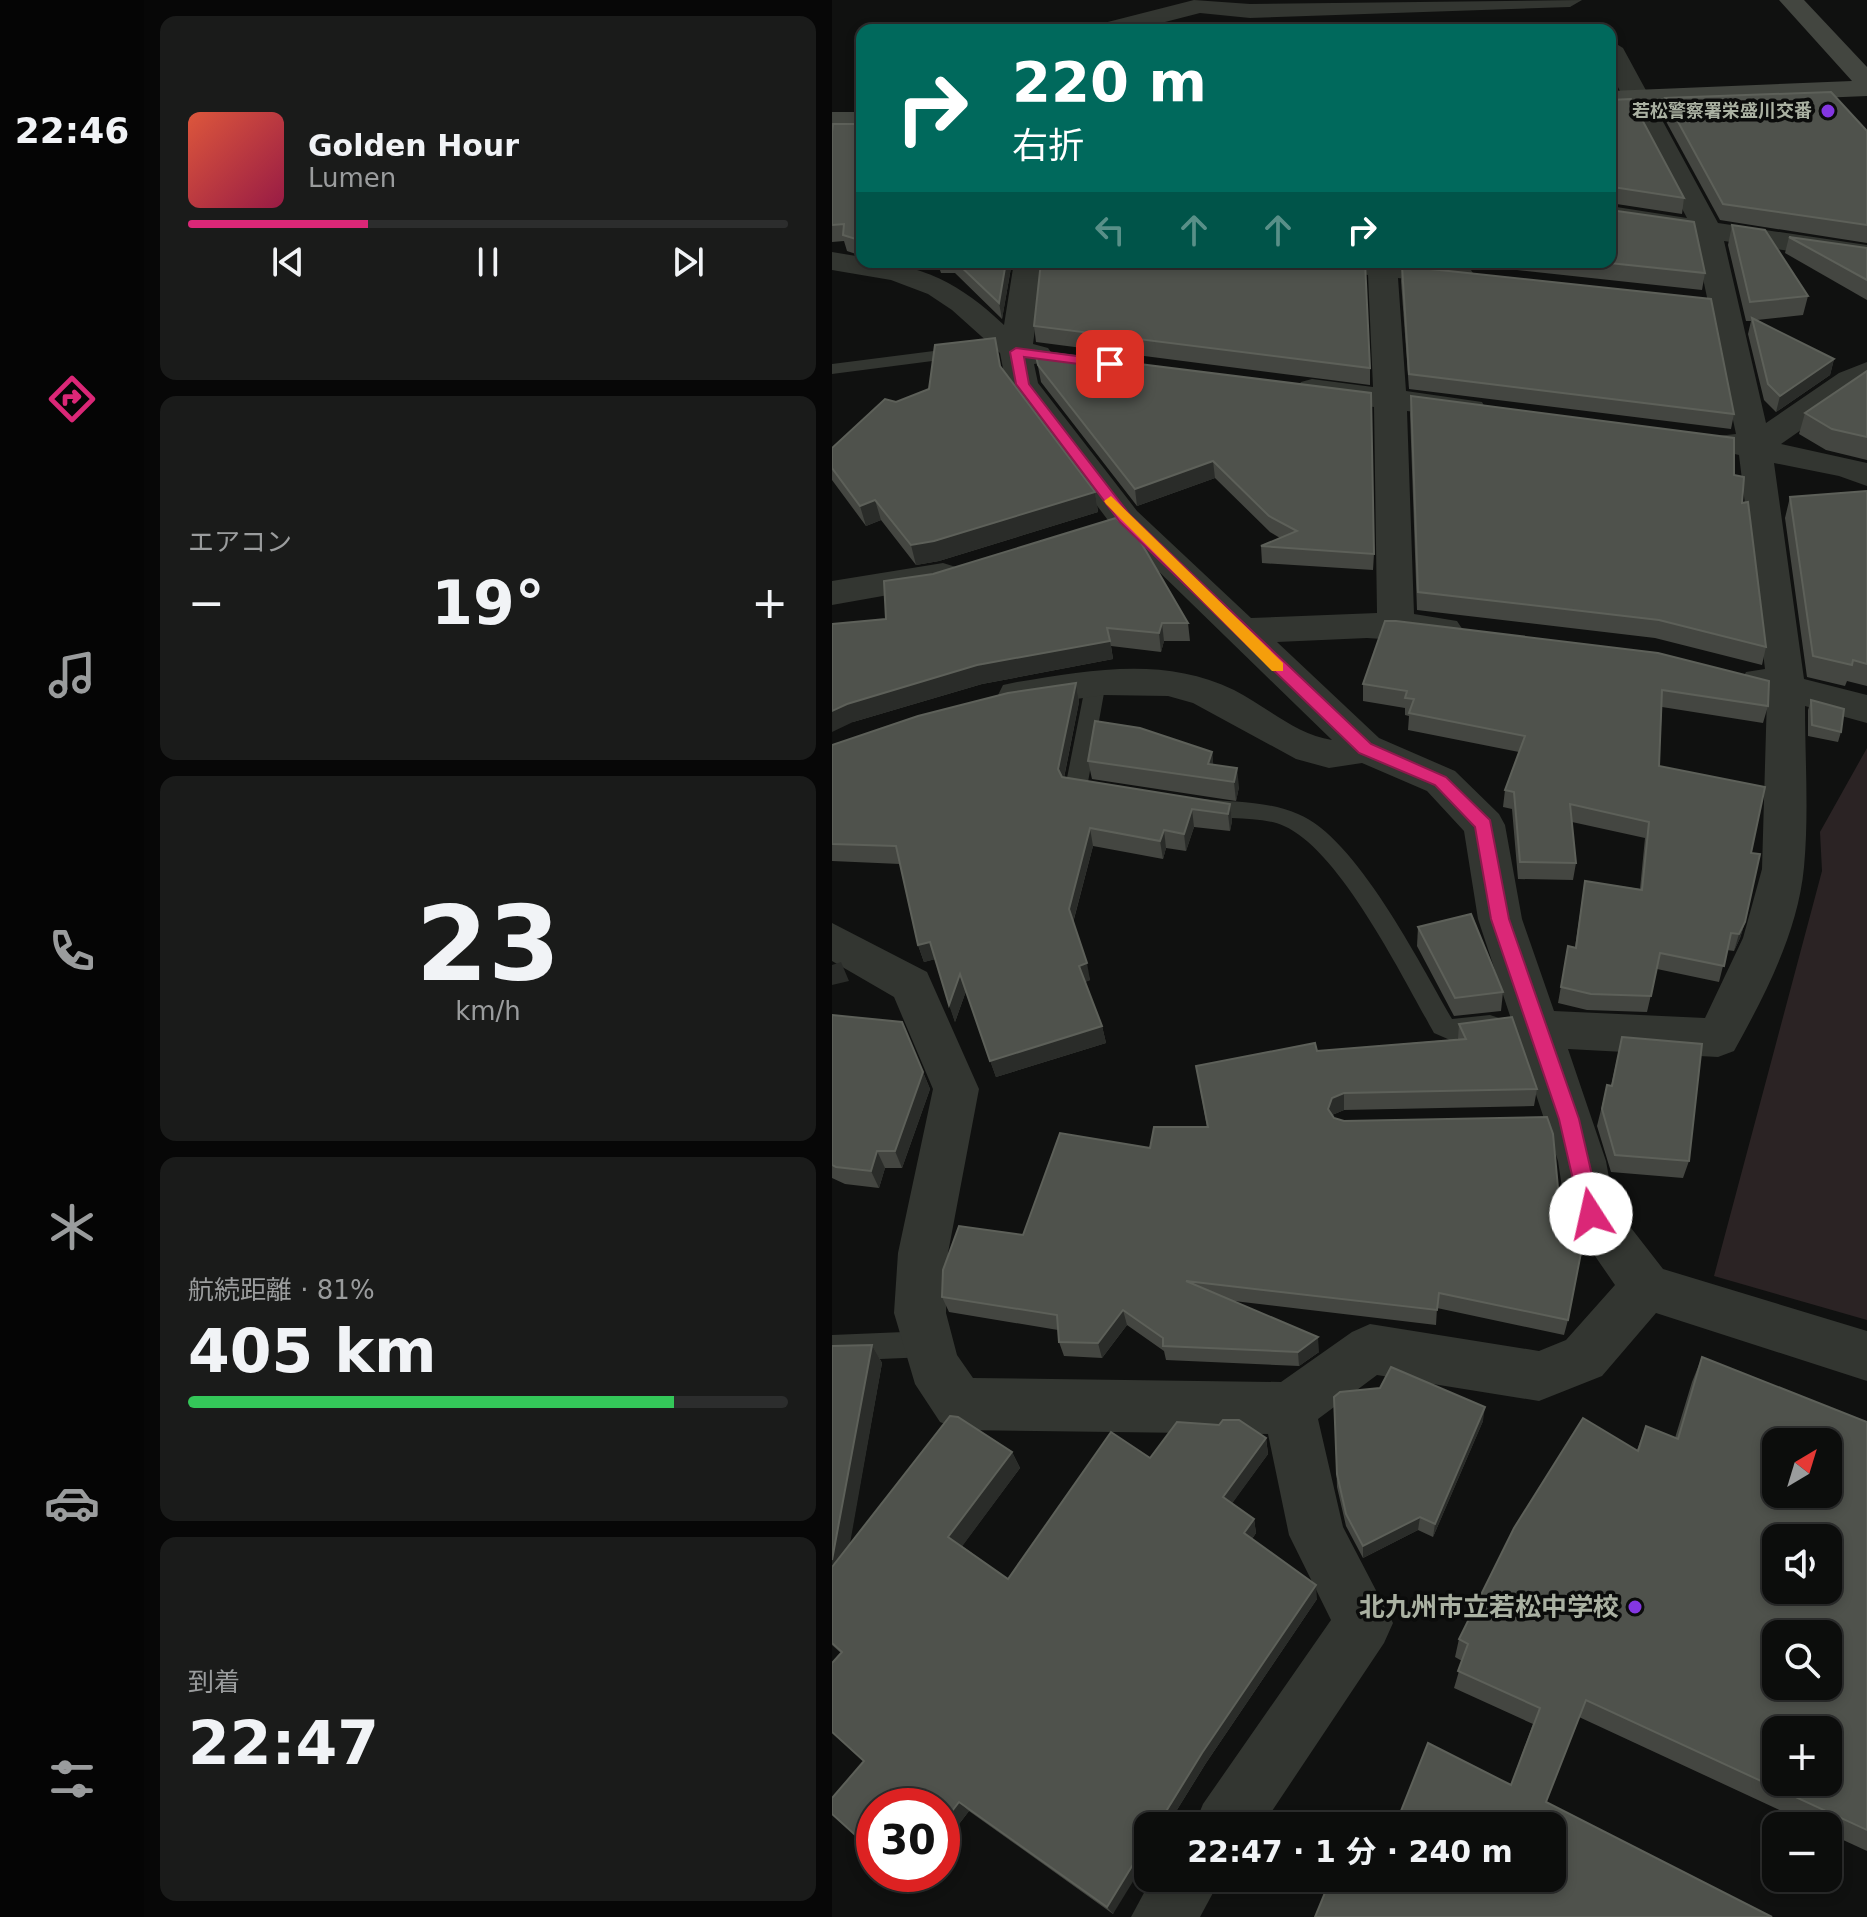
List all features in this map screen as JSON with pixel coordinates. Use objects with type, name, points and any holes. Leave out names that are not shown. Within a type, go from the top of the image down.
[{"type":"street","points":[[1791,0],[1867,82]]},
{"type":"street","points":[[1129,24],[1214,3],[1250,11],[1583,3]]},
{"type":"street","points":[[1536,1025],[1718,1038],[1743,993],[1765,938],[1783,869],[1786,687],[1755,446],[1744,387],[1706,303],[1707,229],[1622,99],[1616,74]]},
{"type":"street","points":[[1622,99],[1867,88]]},
{"type":"street","points":[[832,120],[856,120]]},
{"type":"street","points":[[1616,216],[1867,254]]},
{"type":"street","points":[[832,261],[856,265]]},
{"type":"street","points":[[871,268],[916,276],[954,296],[1016,352],[1063,358]]},
{"type":"street","points":[[1028,268],[1016,352],[1022,384],[1110,524],[1239,631],[1365,748],[1441,781],[1484,825],[1500,919],[1536,1025],[1554,1120],[1591,1214],[1646,1287],[1867,1356]]},
{"type":"street","points":[[1382,268],[1390,398],[1396,623]]},
{"type":"street","points":[[1405,268],[1490,279]]},
{"type":"street","points":[[1755,446],[1867,372]]},
{"type":"street","points":[[1281,385],[1501,413]]},
{"type":"street","points":[[1691,438],[1755,446],[1849,468],[1867,476]]},
{"type":"street","points":[[832,593],[974,566]]},
{"type":"street","points":[[1239,631],[1317,630],[1396,623],[1484,635]]},
{"type":"street","points":[[1728,672],[1867,709]]},
{"type":"street","points":[[987,701],[1096,682],[1150,679],[1193,688],[1291,740],[1330,754],[1365,748]]},
{"type":"street","points":[[832,940],[911,985],[956,1089],[923,1253],[920,1313],[934,1366],[959,1404],[1289,1408],[1370,1349],[1539,1376],[1584,1358],[1646,1287]]},
{"type":"street","points":[[1235,1812],[1364,1623],[1317,1535],[1289,1408]]},
{"type":"street","points":[[1163,1917],[1180,1892]]},
{"type":"lane","points":[[832,369],[990,348],[1016,352]]},
{"type":"lane","points":[[1096,682],[1076,788],[1123,795]]},
{"type":"lane","points":[[1170,802],[1295,820],[1322,840],[1377,916],[1443,1026],[1450,1030],[1536,1025]]},
{"type":"lane","points":[[832,1348],[928,1344]]},
{"type":"shaded area","points":[[1867,748],[1867,1320],[1714,1276],[1822,871],[1820,832]]},
{"type":"building","points":[[1831,92],[1867,131],[1867,225],[1723,204],[1665,98]]},
{"type":"building","points":[[1631,99],[1684,198],[1616,187],[1616,100]]},
{"type":"building","points":[[833,124],[856,124],[856,239],[843,235],[844,224],[832,225]]},
{"type":"building","points":[[1616,211],[1694,222],[1705,273],[1616,264]]},
{"type":"building","points":[[1732,225],[1765,230],[1808,296],[1750,302]]},
{"type":"building","points":[[1789,237],[1867,248],[1867,280]]},
{"type":"building","points":[[962,268],[1005,268],[999,303]]},
{"type":"building","points":[[1040,268],[1365,268],[1370,368],[1034,326]]},
{"type":"building","points":[[1402,268],[1711,299],[1734,414],[1409,374]]},
{"type":"building","points":[[1752,318],[1834,359],[1780,396],[1768,384]]},
{"type":"building","points":[[995,338],[1000,366],[1095,492],[934,541],[911,545],[875,500],[860,506],[832,468],[832,448],[885,399],[896,402],[929,389],[935,345]]},
{"type":"building","points":[[1035,351],[1371,393],[1374,554],[1261,546],[1297,531],[1269,516],[1213,461],[1135,489],[1038,365]]},
{"type":"building","points":[[1867,371],[1867,437],[1832,429],[1805,413]]},
{"type":"building","points":[[1411,396],[1734,438],[1734,475],[1744,477],[1742,503],[1748,502],[1766,647],[1659,620],[1418,592]]},
{"type":"building","points":[[1867,491],[1867,664],[1853,660],[1852,665],[1813,656],[1790,497]]},
{"type":"building","points":[[1116,518],[1140,541],[1188,623],[1162,623],[1159,633],[1107,628],[1110,641],[977,665],[832,711],[832,624],[886,619],[884,581],[933,574]]},
{"type":"building","points":[[1385,621],[1658,653],[1769,681],[1768,706],[1662,690],[1659,766],[1765,787],[1751,853],[1760,854],[1745,922],[1739,934],[1731,933],[1724,966],[1660,953],[1651,996],[1591,994],[1561,987],[1568,946],[1576,948],[1585,881],[1642,890],[1649,822],[1570,804],[1576,863],[1520,862],[1514,792],[1505,790],[1525,736],[1409,713],[1414,699],[1405,698],[1407,691],[1363,684]]},
{"type":"building","points":[[1076,683],[1058,769],[1062,777],[1230,804],[1228,814],[1192,809],[1184,834],[1164,830],[1160,841],[1090,828],[1069,909],[1087,963],[1079,966],[1102,1026],[990,1061],[960,974],[949,1005],[930,942],[918,945],[896,846],[832,844],[832,745],[918,716],[1008,693]]},
{"type":"building","points":[[1811,700],[1844,709],[1841,732],[1812,725]]},
{"type":"building","points":[[1095,721],[1140,728],[1212,752],[1208,764],[1237,768],[1234,782],[1088,761]]},
{"type":"building","points":[[1471,914],[1503,992],[1455,998],[1418,927]]},
{"type":"building","points":[[832,1015],[902,1022],[923,1072],[895,1151],[877,1151],[871,1171],[832,1165]]},
{"type":"building","points":[[1512,1017],[1537,1089],[1344,1093],[1332,1098],[1328,1109],[1334,1118],[1344,1121],[1547,1117],[1553,1134],[1561,1220],[1586,1227],[1568,1320],[1439,1293],[1437,1310],[1186,1281],[1318,1337],[1298,1352],[1163,1346],[1163,1338],[1123,1310],[1098,1343],[1059,1342],[1057,1315],[942,1297],[943,1270],[959,1226],[1023,1235],[1060,1133],[1150,1148],[1154,1127],[1208,1127],[1196,1066],[1315,1043],[1317,1051],[1466,1039],[1459,1024]]},
{"type":"building","points":[[1622,1037],[1702,1044],[1689,1161],[1615,1155],[1602,1109],[1607,1085],[1612,1086]]},
{"type":"building","points":[[872,1345],[832,1560],[832,1346]]},
{"type":"building","points":[[1702,1357],[1867,1422],[1867,1830],[1842,1818],[1842,1812],[1828,1812],[1794,1796],[1842,1796],[1842,1716],[1762,1716],[1762,1781],[1586,1700],[1546,1802],[1566,1812],[1401,1812],[1428,1743],[1511,1785],[1540,1708],[1458,1671],[1468,1644],[1459,1639],[1514,1528],[1583,1418],[1638,1451],[1646,1426],[1678,1439]]},
{"type":"building","points":[[1391,1367],[1485,1407],[1435,1524],[1420,1517],[1363,1546],[1346,1514],[1337,1474],[1334,1397],[1340,1392],[1380,1388]]},
{"type":"building","points":[[950,1416],[958,1417],[1012,1452],[948,1537],[1008,1579],[1111,1432],[1150,1458],[1177,1422],[1219,1425],[1223,1420],[1239,1420],[1266,1438],[1223,1497],[1254,1519],[1244,1533],[1316,1585],[1166,1812],[1134,1812],[1134,1863],[1107,1907],[960,1803],[960,1788],[856,1788],[856,1836],[832,1814],[832,1798],[864,1761],[832,1732],[832,1663],[842,1652],[832,1643],[832,1567]]},
{"type":"building","points":[[1566,1812],[1772,1917],[1315,1917],[1325,1892],[1566,1892]]},
{"type":"slow traffic","points":[[1111,501],[1125,519],[1278,667]]},
{"type":"place","name":"若松警察署栄盛川交番","points":[[1828,111]]},
{"type":"place","name":"北九州市立若松中学校","points":[[1635,1607]]},
{"type":"route","points":[[1110,364],[1016,352],[1022,384],[1125,519],[1365,748],[1441,781],[1484,825],[1500,919],[1582,1161],[1591,1214]]}]
